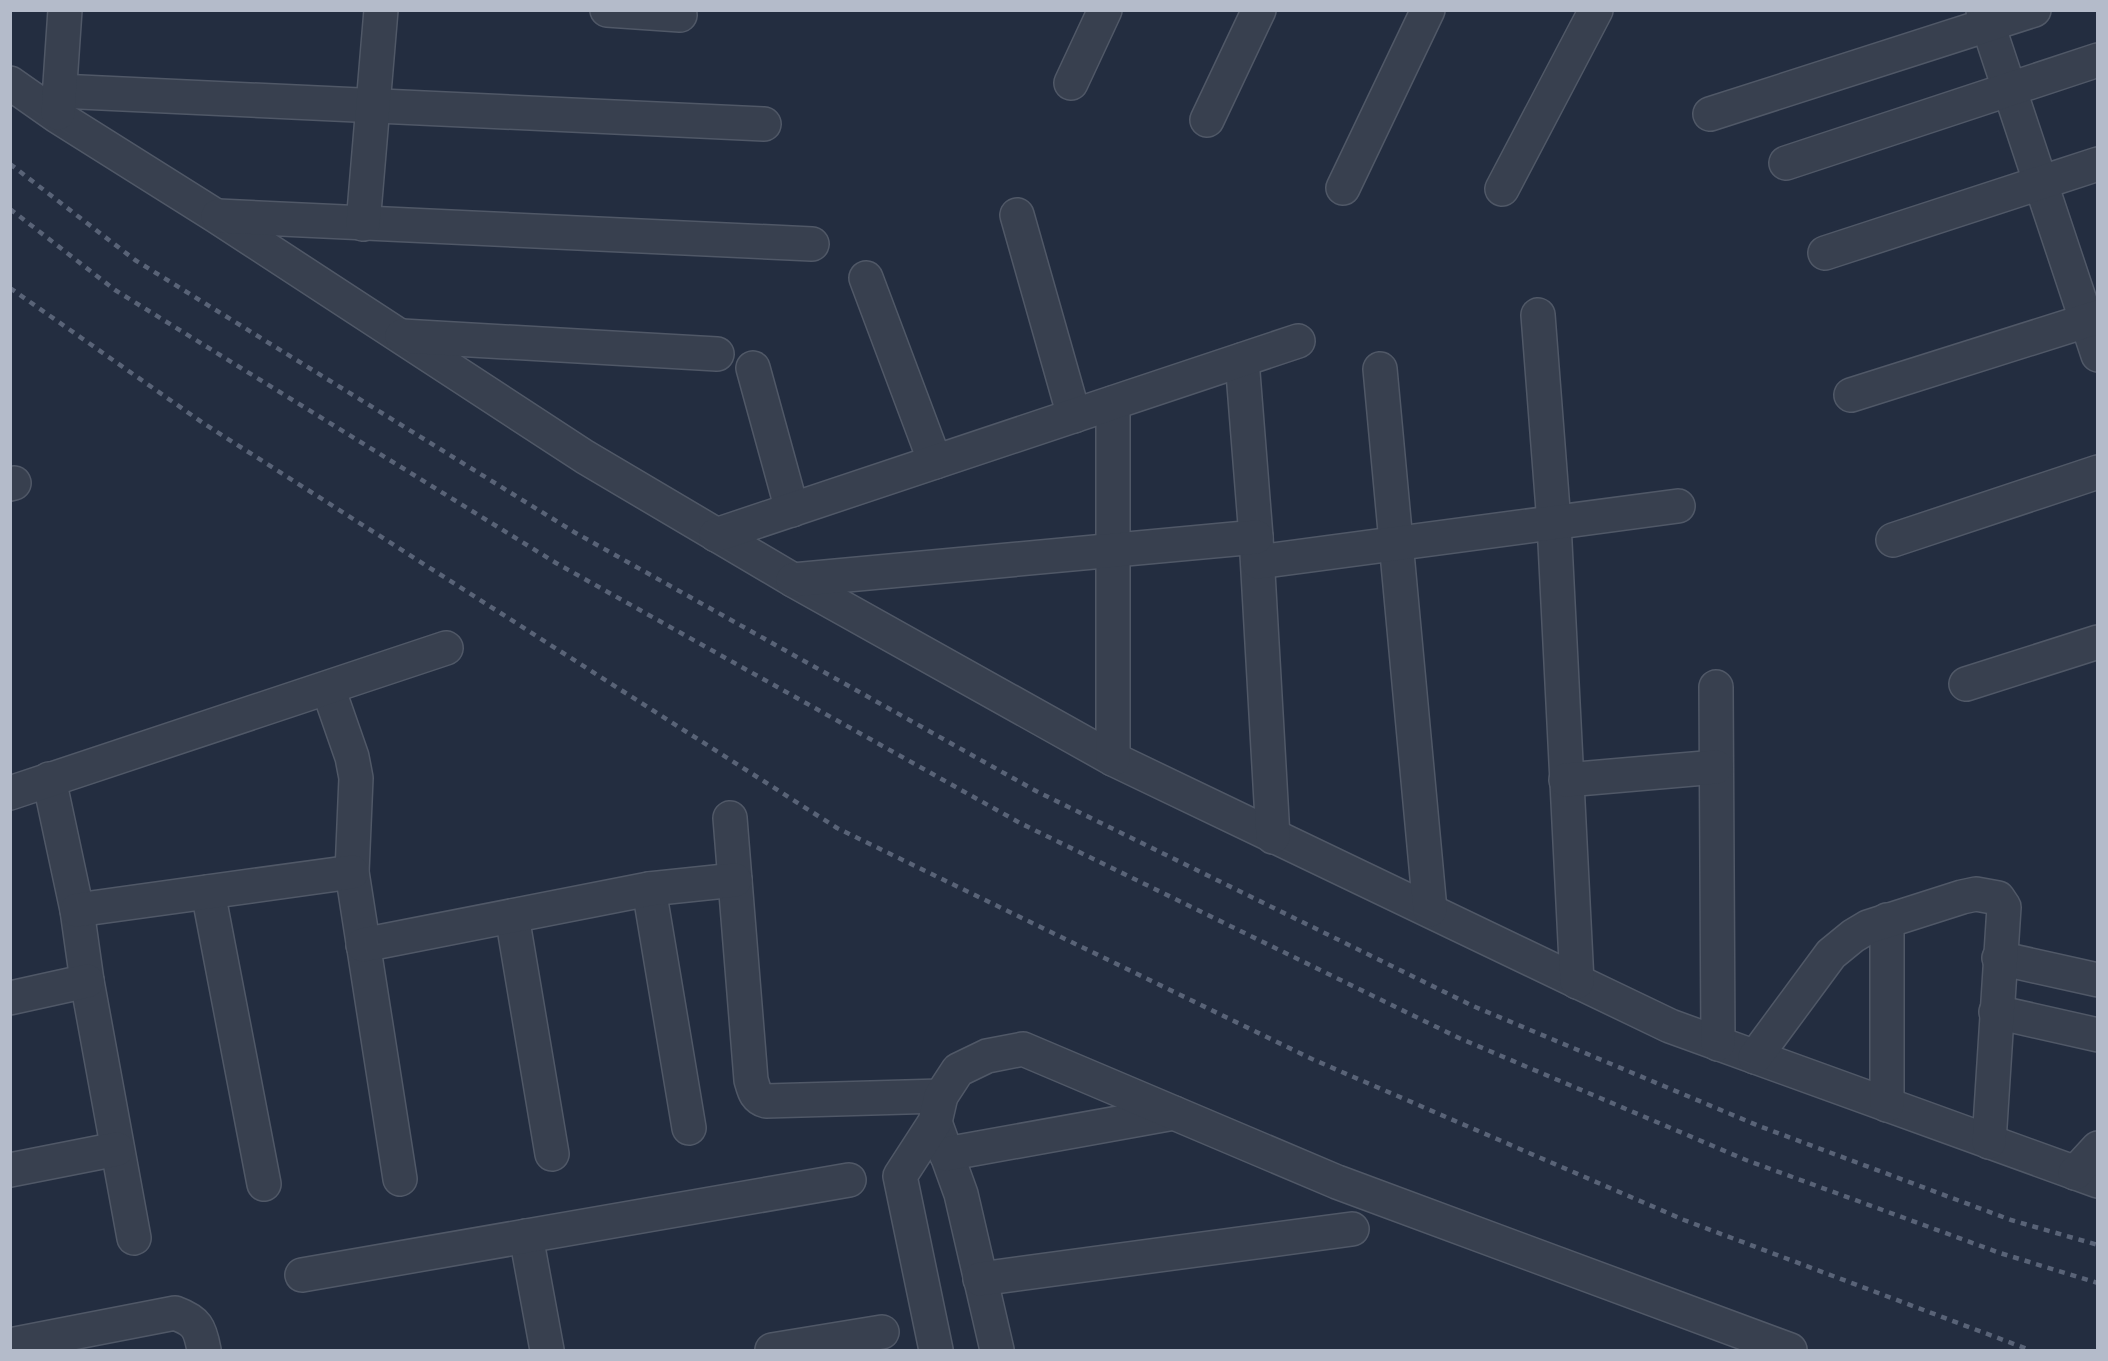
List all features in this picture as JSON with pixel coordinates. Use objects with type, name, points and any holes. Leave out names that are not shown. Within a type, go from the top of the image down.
[{"type":"street","points":[[58,103],[65,10]]},
{"type":"street","points":[[363,224],[381,10]]},
{"type":"street","points":[[607,10],[680,15]]},
{"type":"street","points":[[1071,83],[1105,10]]},
{"type":"street","points":[[1207,120],[1259,10]]},
{"type":"street","points":[[1343,188],[1428,10]]},
{"type":"street","points":[[1502,189],[1596,10]]},
{"type":"street","points":[[1710,114],[1985,18],[2034,10]]},
{"type":"street","points":[[1985,18],[2040,183],[2092,319],[2097,355]]},
{"type":"street","points":[[1786,163],[2097,60]]},
{"type":"street","points":[[10,83],[58,103],[216,216],[585,457],[793,580],[1113,759],[1670,1026],[2086,1177],[2097,1148]]},
{"type":"street","points":[[58,103],[373,106],[765,124]]},
{"type":"street","points":[[1825,253],[2097,164]]},
{"type":"street","points":[[1017,215],[1074,416]]},
{"type":"street","points":[[216,216],[812,244]]},
{"type":"street","points":[[866,278],[935,462]]},
{"type":"street","points":[[1538,315],[1554,523],[1577,982]]},
{"type":"street","points":[[1851,395],[2092,319]]},
{"type":"street","points":[[399,336],[717,354]]},
{"type":"street","points":[[716,535],[1298,341]]},
{"type":"street","points":[[1242,360],[1257,550],[1273,837]]},
{"type":"street","points":[[753,368],[792,510]]},
{"type":"street","points":[[1380,369],[1430,910]]},
{"type":"street","points":[[1113,403],[1113,759]]},
{"type":"street","points":[[1893,540],[2097,472]]},
{"type":"street","points":[[793,580],[1114,550],[1257,550],[1396,544],[1678,506]]},
{"type":"street","points":[[1966,684],[2097,642]]},
{"type":"street","points":[[10,793],[446,648]]},
{"type":"street","points":[[1716,687],[1718,1044]]},
{"type":"street","points":[[328,688],[352,758],[356,778],[352,872],[400,1179]]},
{"type":"street","points":[[1566,780],[1716,767]]},
{"type":"street","points":[[50,779],[77,910],[87,981],[134,1238]]},
{"type":"street","points":[[730,818],[751,1080],[754,1091],[760,1099],[766,1101],[938,1109]]},
{"type":"street","points":[[77,910],[352,872]]},
{"type":"street","points":[[363,945],[649,889],[735,880]]},
{"type":"street","points":[[649,889],[689,1128]]},
{"type":"street","points":[[207,892],[264,1184]]},
{"type":"street","points":[[1755,1057],[1831,954],[1868,927],[1969,896],[1998,897],[2004,907],[1989,1142]]},
{"type":"street","points":[[512,916],[552,1154]]},
{"type":"street","points":[[1887,920],[1887,1105]]},
{"type":"street","points":[[1999,958],[2097,980]]},
{"type":"street","points":[[10,998],[87,981]]},
{"type":"street","points":[[1996,1012],[2097,1035]]},
{"type":"street","points":[[936,1350],[900,1176],[958,1070],[987,1056],[1023,1049],[1337,1182],[1790,1350]]},
{"type":"street","points":[[938,1109],[946,1154],[960,1194],[997,1350]]},
{"type":"street","points":[[946,1154],[1174,1113]]},
{"type":"street","points":[[10,1170],[117,1149]]},
{"type":"street","points":[[302,1275],[849,1180]]},
{"type":"street","points":[[980,1279],[1352,1229]]},
{"type":"street","points":[[526,1236],[547,1350]]},
{"type":"street","points":[[10,1345],[175,1313],[188,1318],[198,1327],[204,1350]]},
{"type":"street","points":[[772,1350],[882,1332]]},
{"type":"railway","points":[[10,164],[135,260],[574,532],[1036,791],[1473,1006],[1759,1126],[2011,1220],[2098,1245]]},
{"type":"railway","points":[[10,209],[115,290],[556,563],[1020,823],[1459,1038],[1746,1160],[2000,1253],[2098,1283]]},
{"type":"railway","points":[[10,288],[203,423],[837,828],[1312,1059],[1684,1220],[2030,1350]]}]
